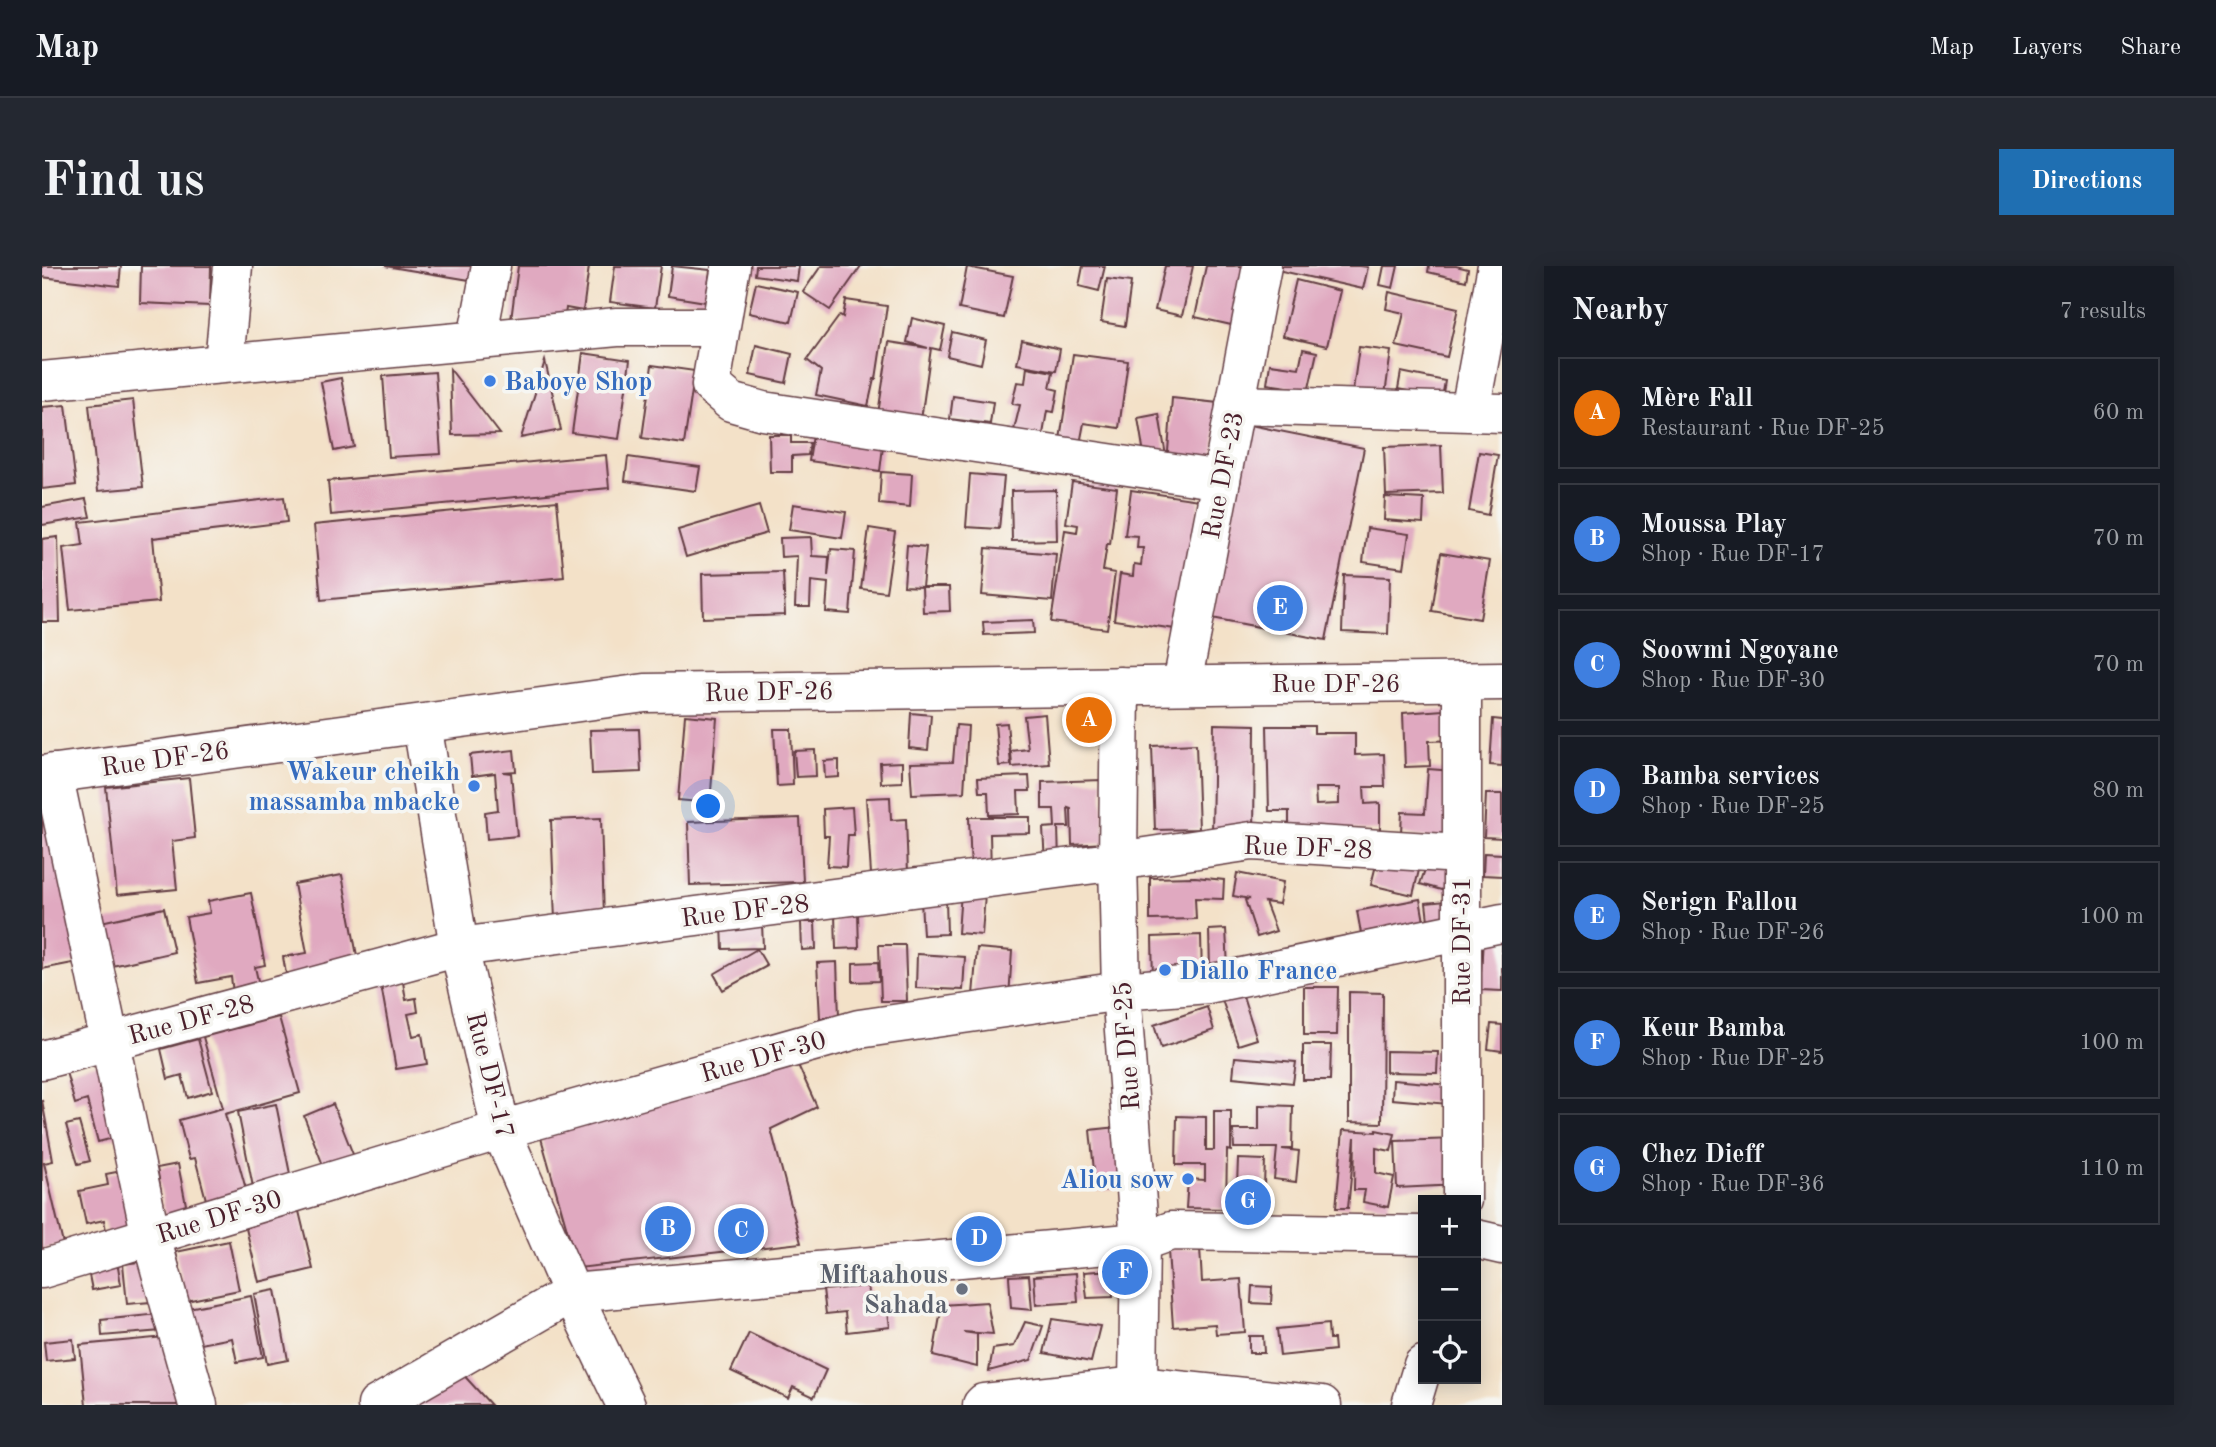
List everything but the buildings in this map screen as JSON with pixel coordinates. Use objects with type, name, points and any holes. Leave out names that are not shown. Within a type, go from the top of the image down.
[{"type":"street","points":[[224,363],[233,266]]},
{"type":"street","points":[[477,339],[491,266]]},
{"type":"street","points":[[730,266],[711,385],[731,402],[763,411],[1221,480]]},
{"type":"street","name":"Rue DF-23","points":[[1182,684],[1262,266]]},
{"type":"street","points":[[1235,405],[1486,412],[1497,266]]},
{"type":"street","points":[[42,381],[617,327],[719,327]]},
{"type":"street","name":"Rue DF-26","points":[[47,774],[645,693],[1502,681]]},
{"type":"street","name":"Rue DF-31","points":[[1462,682],[1462,1195]]},
{"type":"street","name":"Rue DF-25","points":[[1121,686],[1118,861],[1121,990],[1140,1242],[1136,1396]]},
{"type":"street","name":"Rue DF-17","points":[[422,724],[460,947],[501,1130],[572,1293],[626,1405]]},
{"type":"street","points":[[47,774],[110,1041],[151,1237],[198,1405]]},
{"type":"street","name":"Rue DF-28","points":[[42,1060],[460,947],[1252,841],[1461,855]]},
{"type":"street","name":"Rue DF-30","points":[[42,1269],[501,1130],[859,1029],[1121,990],[1208,984],[1502,923]]},
{"type":"street","points":[[377,1405],[572,1293],[1140,1242],[1171,1231],[1418,1235]]},
{"type":"street","points":[[1481,1240],[1502,1245]]},
{"type":"street","points":[[1411,1405],[1418,1382]]},
{"type":"street","points":[[982,1405],[1136,1396],[1322,1405]]},
{"type":"place","name":"Baboye Shop","points":[[490,381]]},
{"type":"place","name":"Serign Fallou","points":[[1280,608]]},
{"type":"place","name":"Mère Fall","points":[[1089,720]]},
{"type":"place","name":"Wakeur cheikh massamba mbacke","points":[[474,786]]},
{"type":"place","name":"Diallo France","points":[[1165,970]]},
{"type":"place","name":"Aliou sow","points":[[1188,1179]]},
{"type":"place","name":"Chez Dieff","points":[[1248,1202]]},
{"type":"place","name":"Moussa Play","points":[[668,1229]]},
{"type":"place","name":"Soowmi Ngoyane","points":[[741,1231]]},
{"type":"place","name":"Bamba services","points":[[979,1239]]},
{"type":"place","name":"Keur Bamba","points":[[1125,1272]]},
{"type":"place","name":"Miftaahous Sahada","points":[[962,1289]]}]
